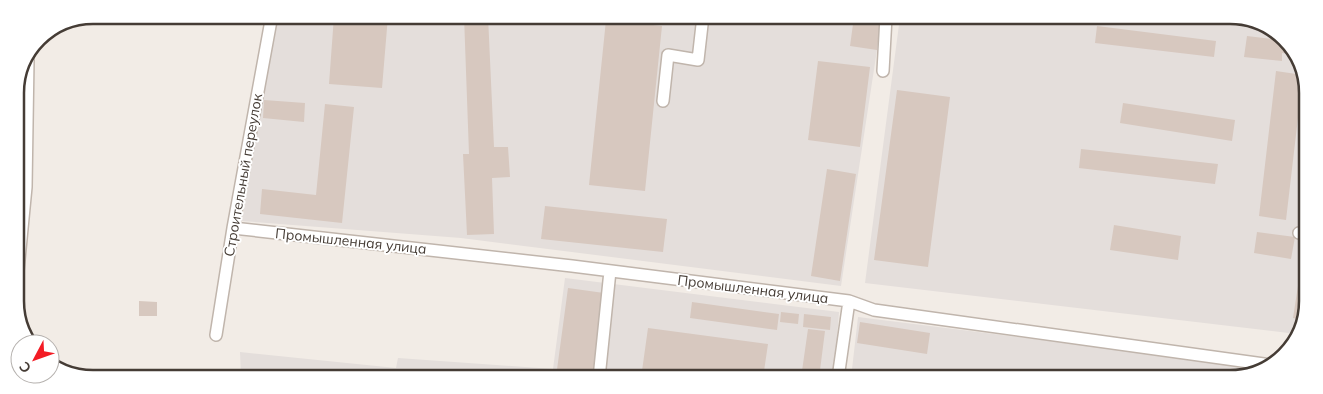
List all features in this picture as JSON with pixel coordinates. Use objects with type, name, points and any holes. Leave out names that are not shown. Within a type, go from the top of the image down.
[{"type":"street","name":"Строительный переулок","points":[[216,335],[233,228],[270,24]]},
{"type":"street","points":[[663,102],[668,55],[698,60],[702,24]]},
{"type":"street","points":[[883,71],[886,24]]},
{"type":"street","points":[[24,103],[27,73]]},
{"type":"street","points":[[24,167],[26,187],[24,208]]},
{"type":"street","name":"Промышленная улица","points":[[233,228],[610,271],[849,301],[874,310],[1260,363]]},
{"type":"street","points":[[600,370],[610,271]]},
{"type":"street","points":[[839,370],[849,301]]},
{"type":"shaded area","points":[[275,24],[881,24],[841,286],[461,238],[242,221]]},
{"type":"shaded area","points":[[899,24],[1239,24],[1256,29],[1272,38],[1282,47],[1292,62],[1296,71],[1299,93],[1299,310],[1291,333],[865,283]]},
{"type":"shaded area","points":[[565,278],[839,312],[835,370],[241,370],[240,352],[396,368],[398,358],[553,369]]},
{"type":"shaded area","points":[[858,317],[1253,367],[1234,370],[852,370]]},
{"type":"building","points":[[333,24],[387,24],[382,88],[329,84]]},
{"type":"building","points":[[464,24],[488,24],[494,147],[508,147],[510,177],[492,178],[494,234],[467,235],[463,154],[469,154]]},
{"type":"building","points":[[606,24],[662,26],[645,191],[589,185]]},
{"type":"building","points":[[853,24],[880,24],[877,50],[850,46]]},
{"type":"building","points":[[1097,26],[1216,41],[1214,57],[1095,43]]},
{"type":"building","points":[[1247,36],[1273,39],[1287,54],[1282,53],[1282,61],[1244,57]]},
{"type":"building","points":[[818,61],[870,67],[860,147],[808,140]]},
{"type":"building","points":[[1276,71],[1297,74],[1299,109],[1286,220],[1259,216]]},
{"type":"building","points":[[897,90],[950,97],[928,267],[874,260]]},
{"type":"building","points":[[264,100],[305,103],[304,122],[263,118]]},
{"type":"building","points":[[1123,103],[1235,120],[1232,141],[1120,123]]},
{"type":"building","points":[[325,104],[354,107],[342,223],[260,214],[262,189],[316,195]]},
{"type":"building","points":[[1081,149],[1218,164],[1215,184],[1079,168]]},
{"type":"building","points":[[827,169],[856,174],[840,281],[811,276]]},
{"type":"building","points":[[545,206],[667,219],[663,252],[541,239]]},
{"type":"building","points":[[1114,225],[1181,236],[1178,260],[1110,250]]},
{"type":"building","points":[[1257,232],[1295,237],[1291,259],[1254,253]]},
{"type":"building","points":[[1299,280],[1299,310],[1297,319],[1293,318]]},
{"type":"building","points":[[568,288],[604,293],[594,370],[557,370]]},
{"type":"building","points":[[139,301],[157,302],[157,316],[139,316]]},
{"type":"building","points":[[692,302],[779,314],[777,330],[690,318]]},
{"type":"building","points":[[781,312],[799,314],[798,324],[780,322]]},
{"type":"building","points":[[804,314],[831,317],[830,330],[803,327]]},
{"type":"building","points":[[860,322],[930,333],[927,354],[857,343]]},
{"type":"building","points":[[648,328],[768,344],[764,370],[642,370]]},
{"type":"building","points":[[808,329],[825,331],[820,370],[802,370]]}]
